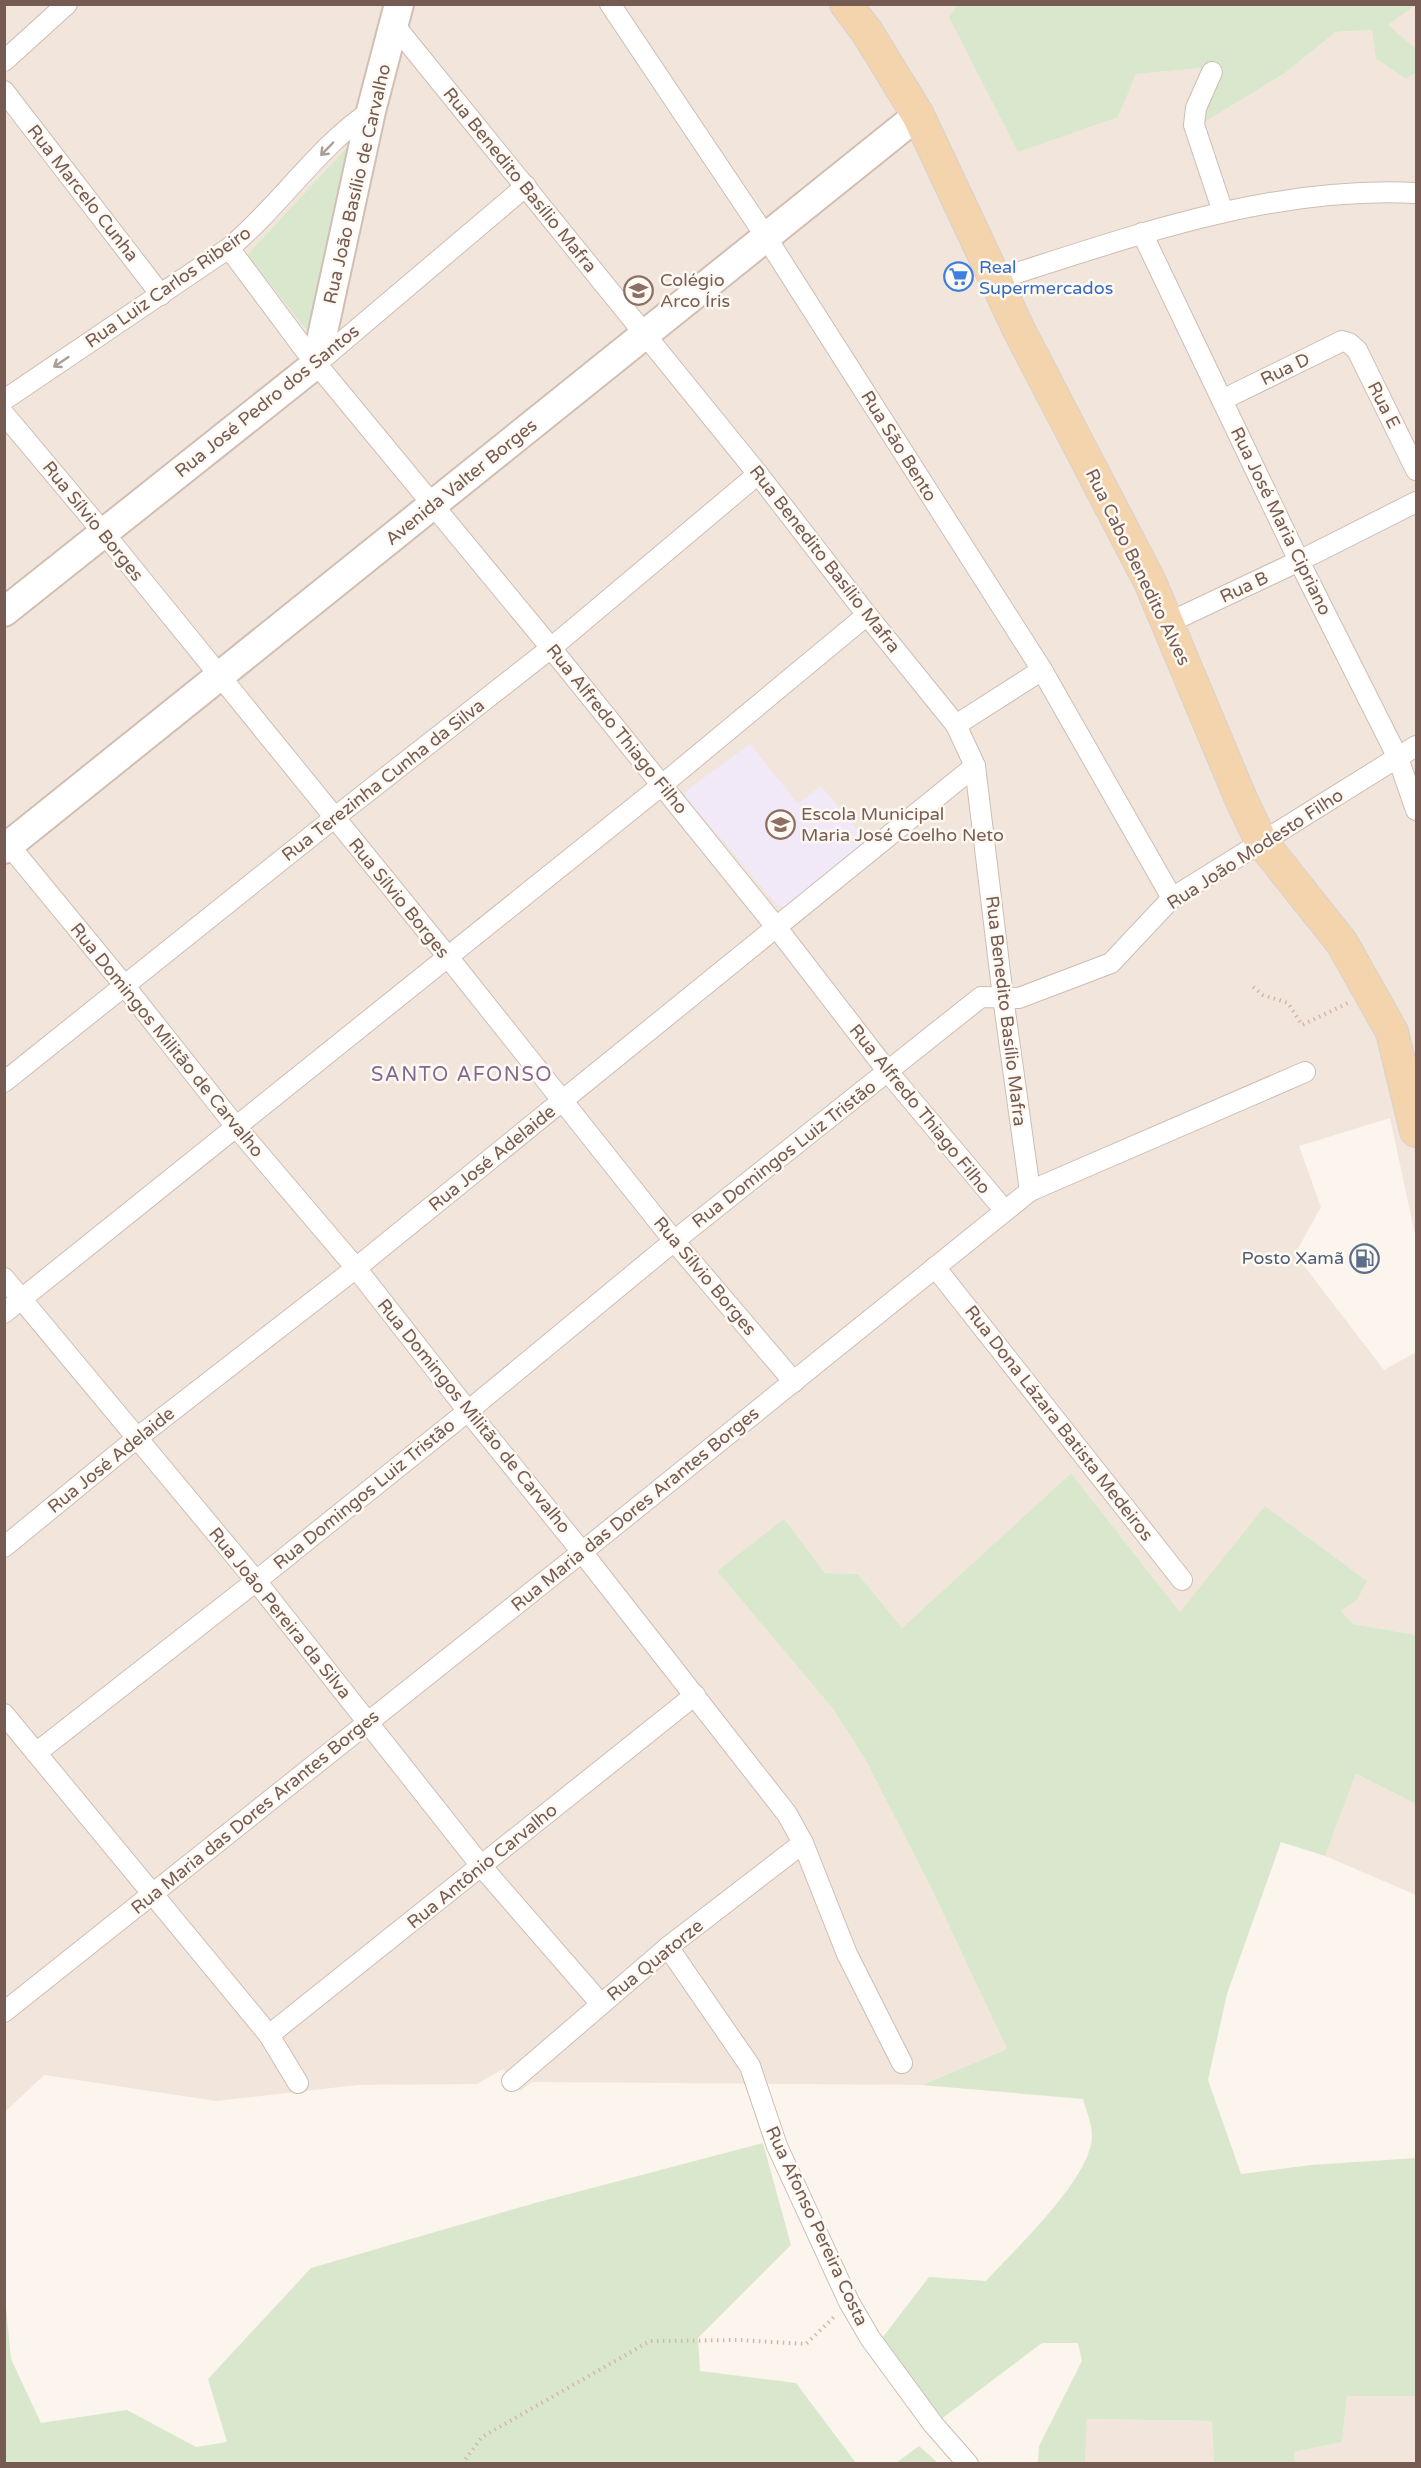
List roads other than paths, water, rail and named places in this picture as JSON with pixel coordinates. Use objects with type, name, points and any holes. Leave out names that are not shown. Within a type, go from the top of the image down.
[{"type":"main road","name":"Rua Cabo Benedito Alves","points":[[846,4],[867,32],[918,115],[995,280],[1150,582],[1241,799],[1261,841],[1342,943],[1392,1032],[1416,1131]]},
{"type":"street","points":[[4,61],[67,4]]},
{"type":"street","name":"Rua São Bento","points":[[610,4],[766,237],[1042,670],[1172,898]]},
{"type":"street","name":"Rua João Basílio de Carvalho","points":[[316,364],[371,111],[397,15]]},
{"type":"street","name":"Rua Benedito Basílio Mafra","points":[[397,15],[526,186],[956,725],[975,766],[1030,1191]]},
{"type":"street","points":[[1212,72],[1196,108],[1194,124],[1223,212]]},
{"type":"street","name":"Rua Marcelo Cunha","points":[[4,91],[161,295]]},
{"type":"street","name":"Rua Luiz Carlos Ribeiro","points":[[4,400],[229,248],[249,231],[342,134],[371,111]]},
{"type":"street","name":"Avenida Valter Borges","points":[[6,844],[918,115]]},
{"type":"street","name":"Rua José Pedro dos Santos","points":[[4,612],[316,364],[526,186]]},
{"type":"street","points":[[995,280],[1142,233],[1287,198],[1372,191],[1416,193]]},
{"type":"street","name":"Rua José Maria Cipriano","points":[[1142,233],[1299,561],[1398,758],[1416,810]]},
{"type":"street","name":"Rua Alfredo Thiago Filho","points":[[229,248],[316,364],[434,504],[777,928],[888,1072],[1005,1211]]},
{"type":"street","name":"Rua D","points":[[1222,400],[1342,341],[1349,343]]},
{"type":"street","name":"Rua E","points":[[1349,343],[1357,351],[1416,470]]},
{"type":"street","name":"Rua Sílvio Borges","points":[[4,414],[103,532],[448,957],[674,1241],[794,1382]]},
{"type":"street","name":"Rua Terezinha Cunha da Silva","points":[[4,1082],[551,648],[758,474]]},
{"type":"street","name":"Rua B","points":[[1168,623],[1416,502]]},
{"type":"street","points":[[4,1313],[662,785],[867,615]]},
{"type":"street","points":[[956,725],[1042,670]]},
{"type":"street","name":"Rua João Modesto Filho","points":[[1003,996],[1019,998],[1111,963],[1172,898],[1416,746]]},
{"type":"street","name":"Rua José Adelaide","points":[[4,1546],[137,1438],[356,1268],[975,766]]},
{"type":"street","name":"Rua Domingos Militão de Carvalho","points":[[6,844],[124,985],[237,1128],[356,1268],[787,1814],[802,1843],[847,1954],[902,2063]]},
{"type":"street","name":"Rua Domingos Luiz Tristão","points":[[36,1753],[256,1581],[468,1411],[674,1241],[981,997],[1003,996]]},
{"type":"street","name":"Rua Maria das Dores Arantes Borges","points":[[4,2012],[582,1552],[1030,1191],[1305,1072]]},
{"type":"street","name":"Rua Dona Lázara Batista Medeiros","points":[[935,1267],[1182,1580]]},
{"type":"street","name":"Rua João Pereira da Silva","points":[[4,1278],[256,1581],[482,1867],[601,2004]]},
{"type":"street","name":"Rua Antônio Carvalho","points":[[269,2035],[482,1867],[694,1695]]},
{"type":"street","points":[[4,1714],[269,2035],[298,2083]]},
{"type":"street","name":"Rua Quatorze","points":[[512,2081],[668,1947],[802,1843]]},
{"type":"street","name":"Rua Afonso Pereira Costa","points":[[668,1947],[750,2066],[777,2146],[849,2302],[870,2338],[933,2424],[968,2463]]},
{"type":"place","name":"Real Supermercados","points":[[958,277]]},
{"type":"place","name":"Colégio Arco Íris","points":[[639,290]]},
{"type":"place","name":"Escola Municipal Maria José Coelho Neto","points":[[780,824]]},
{"type":"place","name":"Posto Xamã","points":[[1365,1258]]},
{"type":"district","name":"SANTO AFONSO","points":[[462,1075]]}]
